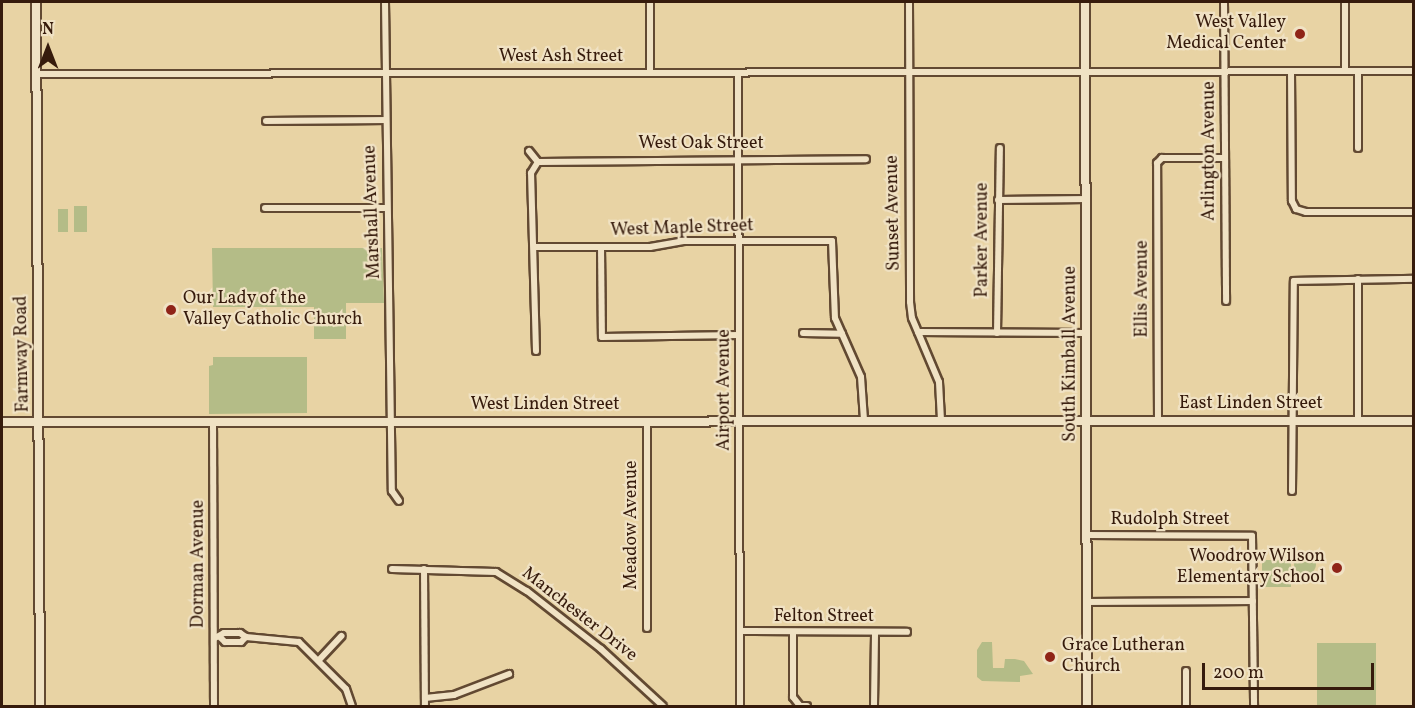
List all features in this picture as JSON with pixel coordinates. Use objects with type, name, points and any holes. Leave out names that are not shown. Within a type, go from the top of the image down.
[{"type":"street","name":"Farmway Road","points":[[36,2],[40,706]]},
{"type":"street","name":"Marshall Avenue","points":[[385,2],[392,491],[399,501]]},
{"type":"street","points":[[650,2],[650,72]]},
{"type":"street","name":"Sunset Avenue","points":[[909,2],[910,302],[918,333],[939,382],[941,420]]},
{"type":"street","name":"South Kimball Avenue","points":[[1085,2],[1088,420],[1087,706]]},
{"type":"street","name":"Arlington Avenue","points":[[1224,2],[1226,301]]},
{"type":"street","points":[[1345,2],[1345,71]]},
{"type":"street","points":[[1358,71],[1358,148]]},
{"type":"street","name":"West Ash Street","points":[[37,74],[1413,71]]},
{"type":"street","points":[[1291,72],[1292,201],[1296,209],[1306,212],[1413,212]]},
{"type":"street","name":"Airport Avenue","points":[[738,73],[740,706]]},
{"type":"street","points":[[266,121],[386,120]]},
{"type":"street","name":"Parker Avenue","points":[[998,333],[1000,148]]},
{"type":"street","points":[[529,151],[538,162],[531,173],[536,351]]},
{"type":"street","name":"Ellis Avenue","points":[[1158,420],[1158,159],[1225,158]]},
{"type":"street","name":"West Oak Street","points":[[538,162],[866,159]]},
{"type":"street","points":[[998,200],[1087,199]]},
{"type":"street","points":[[265,208],[387,208]]},
{"type":"street","name":"West Maple Street","points":[[534,247],[650,247],[683,241],[832,241],[832,302],[842,334]]},
{"type":"street","points":[[601,247],[602,337],[739,335]]},
{"type":"street","points":[[1358,279],[1358,420]]},
{"type":"street","points":[[1292,491],[1294,281],[1413,279]]},
{"type":"street","points":[[802,333],[842,334],[861,377],[864,420]]},
{"type":"street","points":[[918,333],[1087,333]]},
{"type":"street","name":"West Linden Street","points":[[2,422],[1088,420]]},
{"type":"street","name":"East Linden Street","points":[[1088,420],[1413,421]]},
{"type":"street","name":"Dorman Avenue","points":[[213,421],[218,638],[214,706]]},
{"type":"street","name":"Meadow Avenue","points":[[647,421],[647,628]]},
{"type":"street","name":"Rudolph Street","points":[[1088,535],[1252,536],[1253,601]]},
{"type":"street","name":"Manchester Drive","points":[[392,569],[496,572],[527,591],[601,649],[663,706]]},
{"type":"street","points":[[424,569],[425,706]]},
{"type":"street","points":[[1088,602],[1253,601],[1254,706]]},
{"type":"street","name":"Felton Street","points":[[741,631],[907,632]]},
{"type":"street","points":[[793,632],[793,697],[800,706],[807,706]]},
{"type":"street","points":[[874,706],[875,632]]},
{"type":"street","points":[[319,660],[341,636]]},
{"type":"street","points":[[218,638],[233,642],[246,638],[299,642],[346,689],[352,706]]},
{"type":"street","points":[[1186,671],[1186,706]]},
{"type":"street","points":[[425,698],[454,695],[508,674]]},
{"type":"green space","points":[[74,206],[87,206],[87,232],[74,232]]},
{"type":"green space","points":[[58,209],[68,209],[68,232],[58,232]]},
{"type":"green space","points":[[212,248],[382,248],[384,303],[346,303],[346,339],[314,339],[314,307],[213,307]]},
{"type":"green space","points":[[213,357],[307,357],[307,413],[209,414],[209,366],[213,365]]},
{"type":"green space","points":[[1305,553],[1313,556],[1316,564],[1313,572],[1305,575],[1297,572],[1294,564],[1297,556]]},
{"type":"green space","points":[[1262,560],[1291,560],[1291,587],[1262,587]]},
{"type":"green space","points":[[982,642],[992,642],[993,668],[1004,668],[1005,659],[1015,659],[1024,661],[1033,674],[1020,676],[1020,682],[982,681],[977,677],[977,650]]},
{"type":"green space","points":[[1317,643],[1376,643],[1376,706],[1317,706]]},
{"type":"place","name":"West Valley Medical Center","points":[[1300,34]]},
{"type":"place","name":"Our Lady of the Valley Catholic Church","points":[[171,310]]},
{"type":"place","name":"Woodrow Wilson Elementary School","points":[[1337,568]]},
{"type":"place","name":"Grace Lutheran Church","points":[[1050,657]]}]
